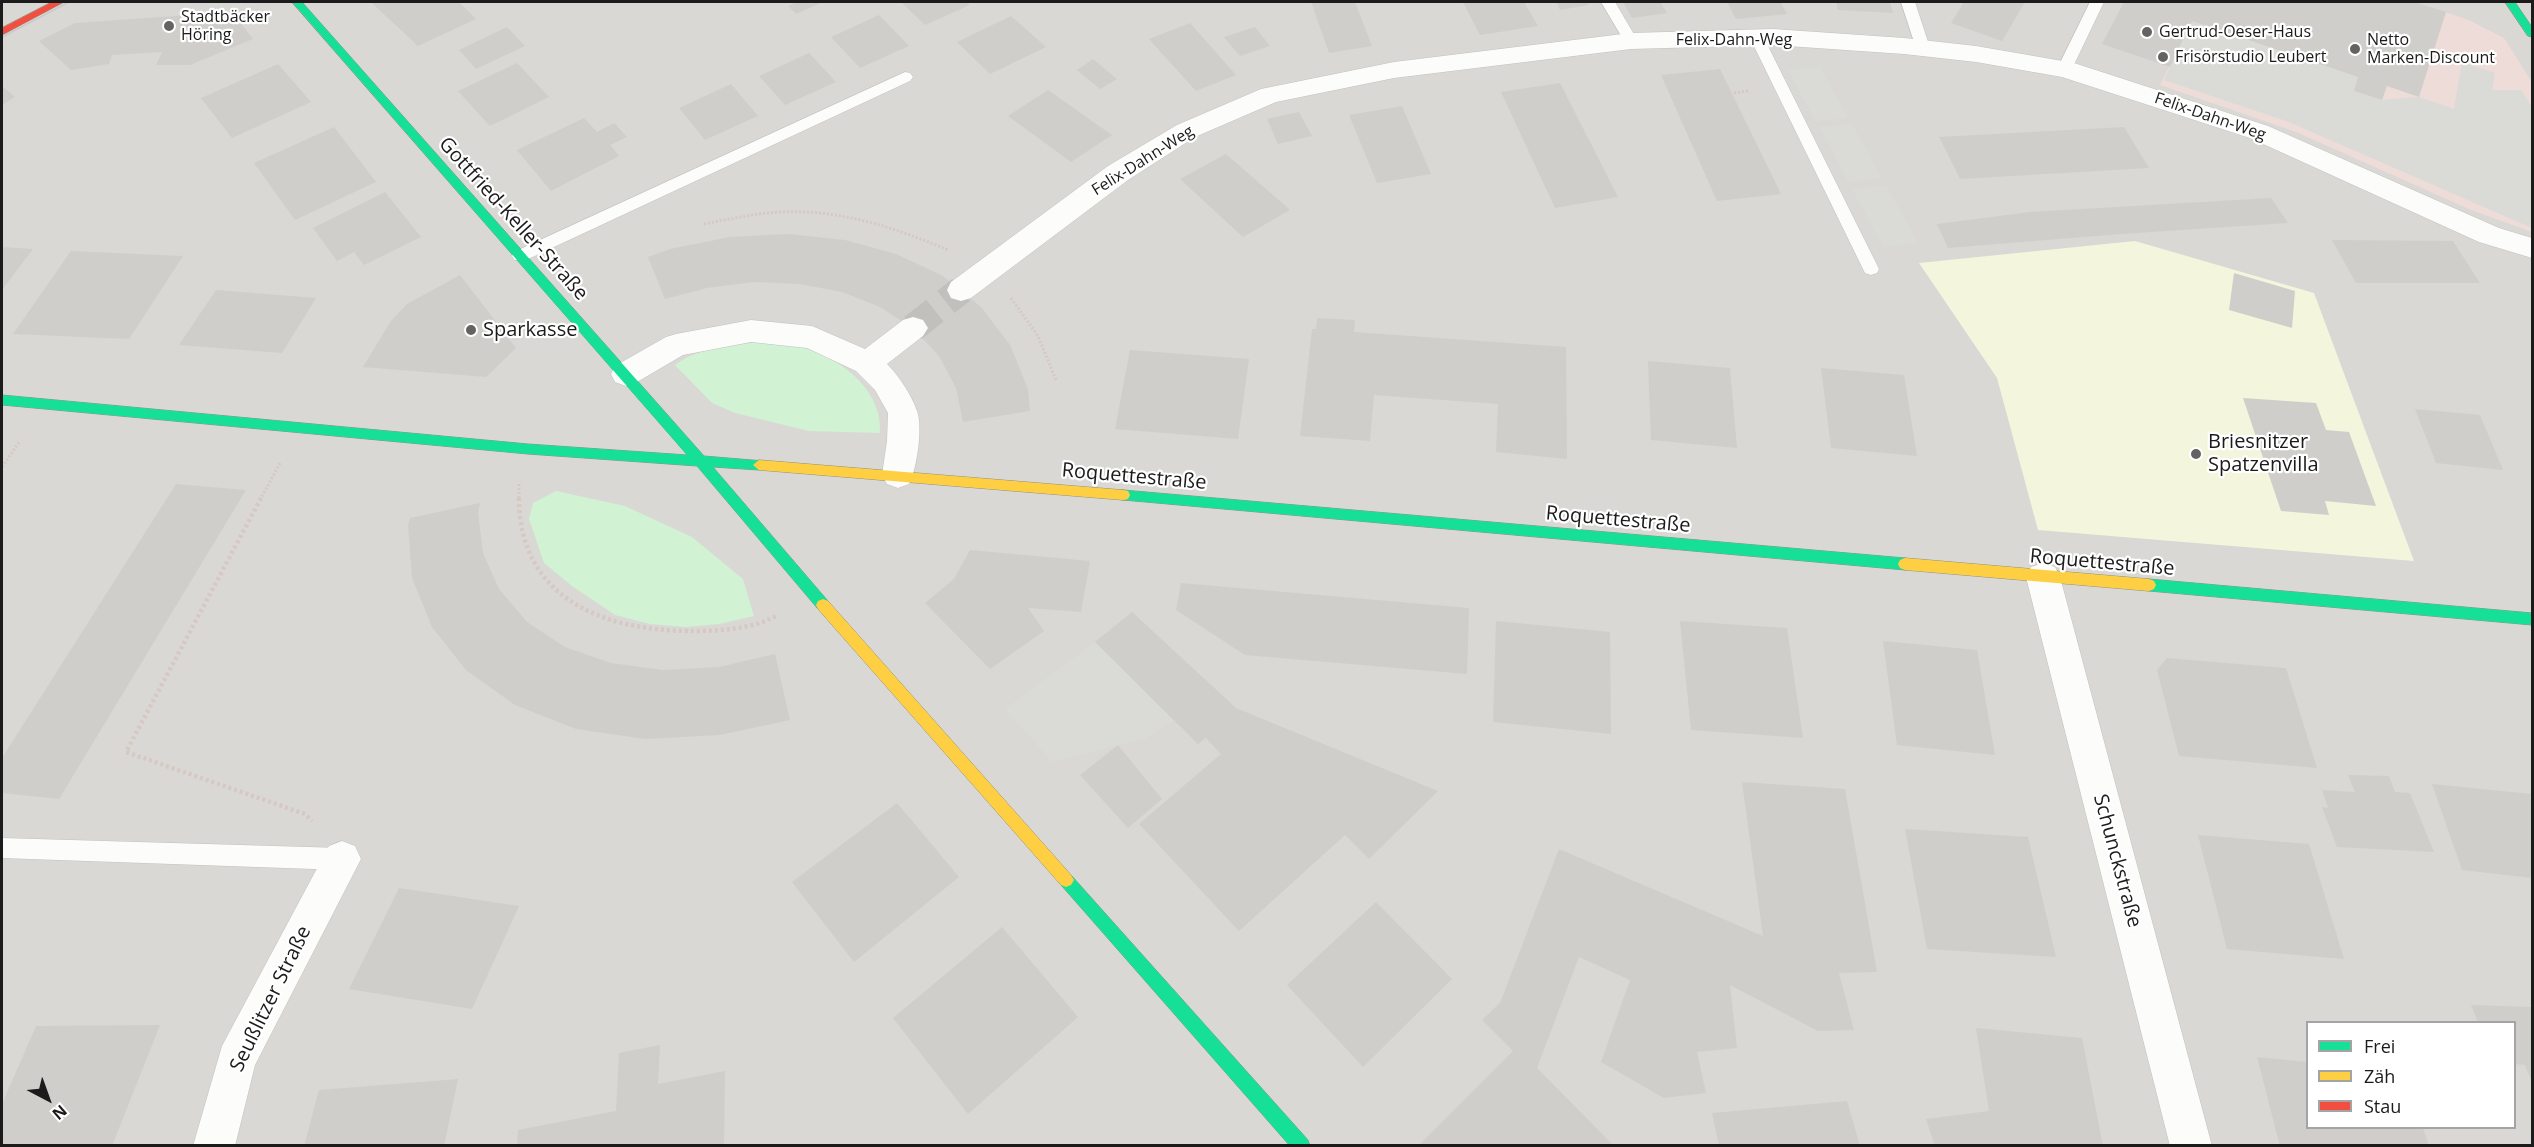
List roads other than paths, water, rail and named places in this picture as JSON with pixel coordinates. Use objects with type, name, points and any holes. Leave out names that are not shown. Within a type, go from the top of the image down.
[{"type":"street","points":[[2,32],[59,2]]},
{"type":"street","name":"Gottfried-Keller-Straße","points":[[297,2],[626,374],[812,593],[1302,1146]]},
{"type":"street","points":[[2506,4],[2532,34]]},
{"type":"street","name":"Felix-Dahn-Weg","points":[[961,290],[1118,173],[1186,131],[1270,95],[1394,70],[1631,41],[1757,38],[1923,48],[1976,54],[2065,69],[2259,132],[2489,235],[2532,248]]},
{"type":"street","points":[[867,363],[914,328]]},
{"type":"street","points":[[626,374],[676,345],[751,331],[812,338],[867,363],[886,382],[903,413],[903,441],[898,475]]},
{"type":"street","name":"Roquettestraße","points":[[2,400],[528,449],[700,463],[898,475],[2532,619]]},
{"type":"street","name":"Schunckstraße","points":[[2043,577],[2191,1146]]},
{"type":"street","name":"Seußlitzer Straße","points":[[214,1146],[236,1060],[342,859]]},
{"type":"lane","points":[[1608,2],[1631,41]]},
{"type":"lane","points":[[1908,2],[1923,48]]},
{"type":"lane","points":[[2065,69],[2097,2]]},
{"type":"lane","points":[[1757,38],[1871,269]]},
{"type":"lane","points":[[520,256],[905,77]]},
{"type":"lane","points":[[2,849],[342,859]]},
{"type":"tunnel","points":[[913,328],[961,290]]},
{"type":"tram line","points":[[2,37],[69,2]]},
{"type":"place","name":"Stadtbäcker Höring","points":[[169,26]]},
{"type":"place","name":"Gertrud-Oeser-Haus","points":[[2147,32]]},
{"type":"place","name":"Netto Marken-Discount","points":[[2355,49]]},
{"type":"place","name":"Frisörstudio Leubert","points":[[2163,57]]},
{"type":"place","name":"Sparkasse","points":[[471,330]]},
{"type":"place","name":"Briesnitzer Spatzenvilla","points":[[2196,454]]}]
